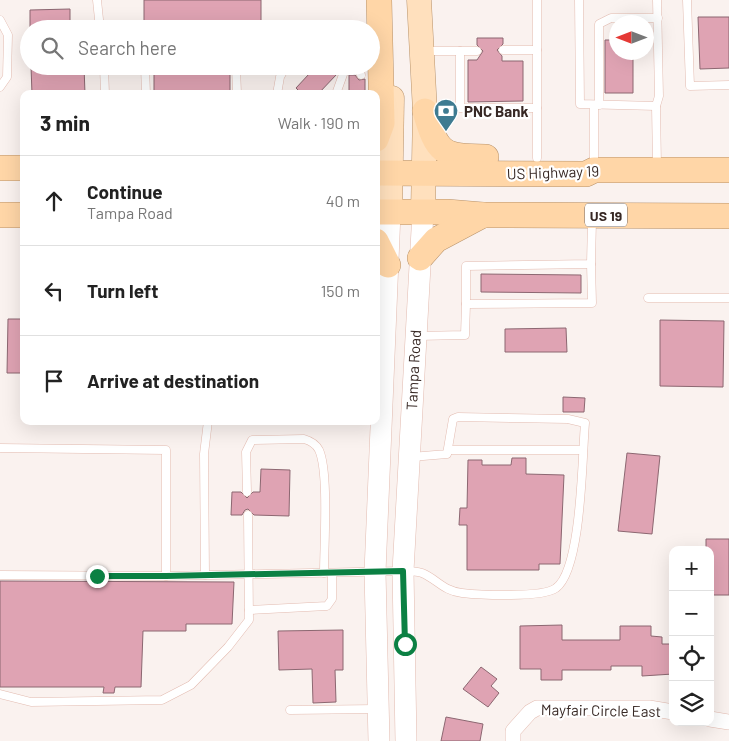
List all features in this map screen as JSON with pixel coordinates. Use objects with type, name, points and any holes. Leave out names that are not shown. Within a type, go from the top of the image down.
[{"type":"highway","points":[[375,20],[379,0]]},
{"type":"highway","points":[[368,75],[374,90]]},
{"type":"highway","points":[[425,111],[432,134],[441,149],[454,156],[586,158],[594,170]]},
{"type":"highway","points":[[380,114],[380,131]]},
{"type":"highway","points":[[0,168],[20,168]]},
{"type":"highway","name":"US Highway 19","points":[[384,174],[586,174],[594,170],[729,170]]},
{"type":"highway","name":"US 19","points":[[383,212],[483,215],[729,216]]},
{"type":"highway","points":[[0,215],[20,215]]},
{"type":"highway","points":[[420,258],[436,240],[483,215]]},
{"type":"highway","points":[[380,260],[384,279]]},
{"type":"main road","name":"Tampa Road","points":[[380,382],[384,279],[383,212],[389,0]]},
{"type":"main road","name":"Tampa Road","points":[[406,741],[403,571],[424,173],[425,111],[419,0]]},
{"type":"main road","name":"Tampa Road","points":[[379,425],[375,572],[379,741]]},
{"type":"main road","points":[[377,709],[388,719],[389,741]]},
{"type":"street","name":"Mayfair Circle East","points":[[513,741],[513,731],[530,712],[537,708],[649,708],[669,711]]},
{"type":"street","points":[[714,719],[729,722]]},
{"type":"lane","points":[[97,0],[99,20]]},
{"type":"lane","points":[[537,0],[537,158]]},
{"type":"lane","points":[[579,0],[580,104],[656,106]]},
{"type":"lane","points":[[657,0],[659,96],[656,106],[657,170]]},
{"type":"lane","points":[[687,0],[690,86],[729,85]]},
{"type":"lane","points":[[594,170],[599,24],[611,18],[658,18]]},
{"type":"lane","points":[[0,20],[8,35],[6,78],[0,87]]},
{"type":"lane","points":[[423,50],[477,51]]},
{"type":"lane","points":[[460,50],[460,108],[537,108]]},
{"type":"lane","points":[[503,50],[537,50]]},
{"type":"lane","points":[[104,75],[105,90]]},
{"type":"lane","points":[[146,75],[146,90]]},
{"type":"lane","points":[[236,75],[237,90]]},
{"type":"lane","points":[[278,90],[281,75]]},
{"type":"lane","points":[[337,90],[343,75]]},
{"type":"lane","points":[[466,304],[592,303],[592,215]]},
{"type":"lane","points":[[415,336],[465,335],[466,266],[591,264]]},
{"type":"lane","points":[[648,298],[729,298]]},
{"type":"lane","points":[[0,575],[166,576],[403,571],[422,573],[446,589],[462,593],[544,594],[556,588],[568,575],[578,524],[585,422],[568,419],[458,417],[453,419],[447,454],[408,457]]},
{"type":"lane","points":[[205,575],[204,454],[208,425]]},
{"type":"lane","points":[[247,492],[246,452],[252,440],[304,439],[312,441],[319,450],[324,471],[328,573],[332,599],[327,606],[249,610]]},
{"type":"lane","points":[[0,448],[166,450],[166,576]]},
{"type":"lane","points":[[449,450],[583,450]]},
{"type":"lane","points":[[0,694],[31,702],[162,700],[191,685],[228,647],[249,620],[248,515]]},
{"type":"lane","points":[[290,710],[377,709]]},
{"type":"building","points":[[144,0],[261,0],[261,20],[144,20]]},
{"type":"building","points":[[70,9],[70,20],[30,20],[30,10]]},
{"type":"building","points":[[698,17],[729,17],[729,68],[700,69]]},
{"type":"building","points":[[477,38],[503,38],[503,44],[497,50],[502,56],[502,61],[523,61],[523,101],[468,102],[468,60],[477,60],[483,51],[477,45]]},
{"type":"building","points":[[605,40],[609,40],[609,60],[633,60],[633,93],[605,93]]},
{"type":"building","points":[[31,75],[84,75],[85,90],[32,90]]},
{"type":"building","points":[[154,75],[230,75],[230,90],[154,90]]},
{"type":"building","points":[[308,75],[336,75],[322,90],[298,90],[296,88]]},
{"type":"building","points":[[349,75],[355,75],[359,80],[365,79],[365,90],[349,90]]},
{"type":"building","points":[[481,274],[581,275],[581,293],[481,292]]},
{"type":"building","points":[[8,319],[20,319],[20,373],[7,373]]},
{"type":"building","points":[[660,320],[724,321],[723,387],[660,386]]},
{"type":"building","points":[[566,328],[567,352],[505,352],[505,329]]},
{"type":"building","points":[[563,397],[585,398],[584,412],[563,412]]},
{"type":"building","points":[[627,453],[660,456],[652,534],[618,531]]},
{"type":"building","points":[[512,458],[526,458],[526,474],[564,475],[560,564],[539,564],[539,570],[467,570],[467,525],[459,525],[460,508],[467,508],[468,460],[482,460],[482,465],[511,465]]},
{"type":"building","points":[[261,469],[290,470],[289,516],[254,515],[248,509],[242,515],[231,515],[232,492],[241,492],[247,498],[253,492],[260,492]]},
{"type":"building","points":[[706,539],[729,539],[729,595],[714,595],[714,546],[706,546]]},
{"type":"building","points":[[0,581],[234,582],[232,624],[186,624],[186,631],[143,631],[141,687],[115,687],[114,693],[103,693],[104,687],[0,687]]},
{"type":"building","points":[[562,625],[562,640],[620,640],[620,626],[651,626],[651,636],[662,637],[662,644],[669,644],[669,674],[642,676],[642,666],[611,666],[611,670],[562,670],[562,680],[541,680],[541,669],[520,669],[520,626]]},
{"type":"building","points":[[343,630],[343,670],[335,670],[336,702],[313,703],[312,669],[279,670],[278,631]]},
{"type":"building","points":[[481,667],[497,679],[491,686],[499,693],[488,707],[463,689]]},
{"type":"building","points":[[446,717],[483,724],[480,741],[441,741]]},
{"type":"place","name":"PNC Bank","points":[[446,132]]},
{"type":"route","points":[[97,576],[403,571],[405,644]]}]
